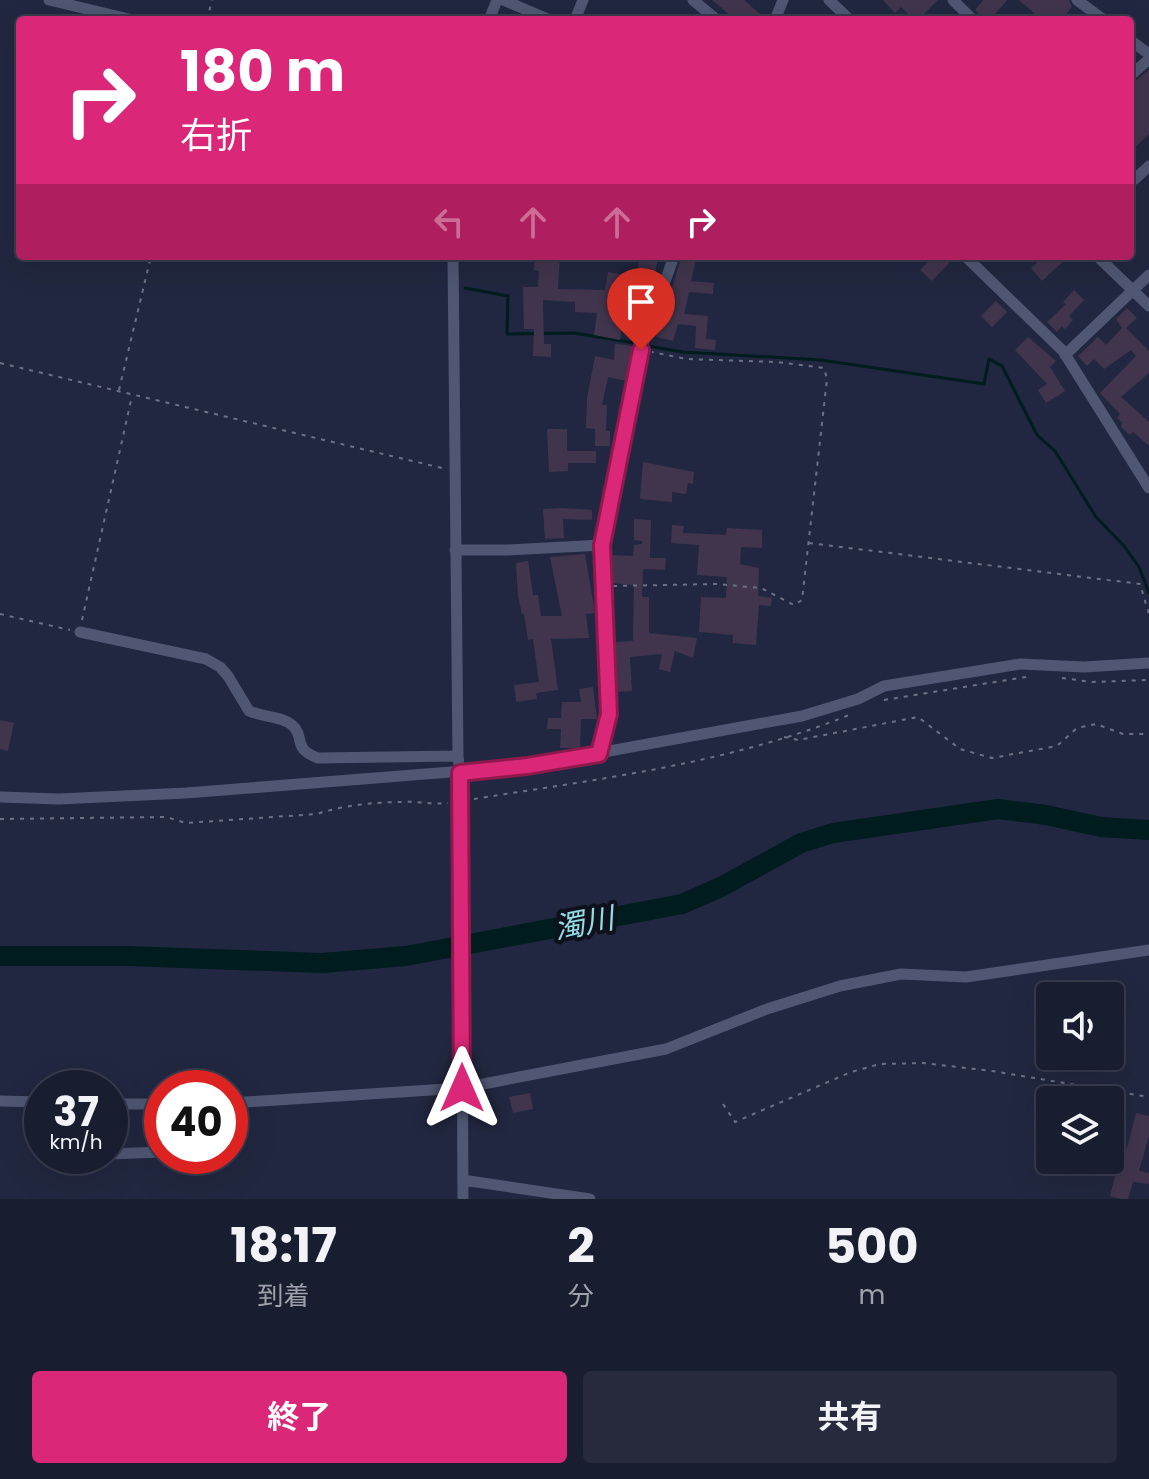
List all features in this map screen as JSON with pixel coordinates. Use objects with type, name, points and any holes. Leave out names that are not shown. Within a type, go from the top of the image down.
[{"type":"street","points":[[49,0],[116,16]]},
{"type":"street","points":[[503,0],[541,16]]},
{"type":"street","points":[[693,0],[712,16]]},
{"type":"street","points":[[829,0],[846,16]]},
{"type":"street","points":[[953,0],[969,16]]},
{"type":"street","points":[[1077,0],[1099,16]]},
{"type":"street","points":[[1134,72],[1149,56]]},
{"type":"street","points":[[1134,178],[1149,166]]},
{"type":"street","points":[[453,260],[463,1199]]},
{"type":"street","points":[[599,754],[609,714],[602,545],[641,350],[673,260]]},
{"type":"street","points":[[969,260],[1065,355],[1148,486]]},
{"type":"street","points":[[1101,260],[1149,306]]},
{"type":"street","points":[[1065,355],[1149,275]]},
{"type":"street","points":[[455,550],[602,545]]},
{"type":"street","points":[[80,632],[206,659],[220,667],[249,711],[289,722],[296,728],[306,754],[318,758],[458,756]]},
{"type":"street","points":[[0,797],[59,799],[460,778],[812,713],[858,699],[884,686],[1020,664],[1084,667],[1149,663]]},
{"type":"street","points":[[248,1102],[462,1088],[666,1049],[767,1009],[840,986],[901,974],[966,977],[1149,950]]},
{"type":"street","points":[[0,1101],[24,1102]]},
{"type":"street","points":[[463,1180],[590,1199]]},
{"type":"path","points":[[119,391],[150,260]]},
{"type":"path","points":[[604,586],[716,584],[761,588],[794,605],[802,600],[827,379],[824,368],[776,362],[686,359],[641,350]]},
{"type":"path","points":[[0,363],[454,471]]},
{"type":"path","points":[[0,614],[80,632],[132,394]]},
{"type":"path","points":[[808,543],[1140,584],[1149,614]]},
{"type":"path","points":[[784,737],[798,740],[918,717],[960,749],[992,758],[1057,746],[1077,728],[1096,724],[1123,734],[1149,734]]},
{"type":"path","points":[[723,1104],[735,1122],[851,1072],[880,1064],[923,1063],[1149,1097]]},
{"type":"building","points":[[712,0],[744,0],[762,16],[731,16]]},
{"type":"building","points":[[883,0],[938,0],[922,16],[910,16],[901,7],[895,13]]},
{"type":"building","points":[[983,0],[1007,0],[993,16],[982,16],[975,10]]},
{"type":"building","points":[[1019,0],[1069,0],[1072,7],[1064,16],[1037,16]]},
{"type":"building","points":[[1149,70],[1149,134],[1134,148],[1134,82]]},
{"type":"building","points":[[535,260],[560,260],[558,289],[605,290],[608,272],[637,277],[639,260],[657,260],[653,289],[643,319],[624,313],[620,340],[594,335],[597,313],[575,312],[575,302],[543,300],[544,344],[551,344],[551,357],[533,356],[534,329],[524,329],[523,287],[538,287],[539,271],[534,270]]},
{"type":"building","points":[[681,260],[696,260],[691,281],[714,283],[713,294],[689,292],[684,314],[708,316],[706,339],[716,340],[715,350],[695,348],[696,326],[678,324],[673,341],[656,337]]},
{"type":"building","points":[[930,260],[946,260],[949,263],[932,281],[920,270]]},
{"type":"building","points":[[1040,260],[1065,260],[1042,281],[1031,268]]},
{"type":"building","points":[[1074,290],[1084,300],[1069,316],[1073,320],[1057,332],[1047,322],[1066,304],[1063,302]]},
{"type":"building","points":[[996,301],[1007,312],[992,327],[981,316]]},
{"type":"building","points":[[1127,308],[1137,318],[1126,328],[1149,351],[1149,373],[1121,397],[1149,422],[1149,446],[1133,432],[1130,435],[1121,427],[1122,422],[1117,418],[1120,414],[1100,393],[1136,356],[1131,350],[1104,369],[1094,359],[1087,366],[1078,356],[1098,337],[1106,345],[1122,328],[1116,319]]},
{"type":"building","points":[[1028,337],[1056,361],[1050,367],[1065,391],[1046,403],[1038,390],[1047,384],[1015,350]]},
{"type":"building","points":[[615,344],[633,346],[626,381],[608,377],[602,405],[607,405],[606,431],[610,431],[610,446],[595,446],[595,429],[586,428],[587,398],[595,356],[614,360]]},
{"type":"building","points":[[547,429],[567,429],[567,451],[596,451],[596,463],[568,463],[568,471],[549,472]]},
{"type":"building","points":[[643,462],[694,472],[693,484],[688,483],[686,494],[672,492],[672,502],[640,499]]},
{"type":"building","points":[[543,509],[592,510],[592,520],[563,519],[564,538],[545,539]]},
{"type":"building","points":[[634,519],[651,520],[650,558],[666,558],[665,570],[643,569],[642,597],[649,597],[649,633],[697,638],[693,658],[675,651],[670,672],[659,669],[662,654],[630,657],[632,691],[617,692],[615,642],[633,641],[634,585],[612,583],[611,555],[633,556],[634,545],[642,544],[642,541],[634,540]]},
{"type":"building","points":[[672,525],[684,526],[683,533],[726,535],[727,528],[762,530],[762,548],[741,547],[740,564],[759,568],[758,596],[772,598],[771,606],[759,605],[756,645],[733,643],[733,635],[699,632],[701,597],[726,598],[727,577],[697,575],[699,545],[671,543]]},
{"type":"building","points":[[585,554],[595,613],[586,614],[589,638],[551,639],[558,690],[536,693],[537,699],[516,702],[514,685],[539,682],[533,639],[528,640],[518,596],[516,563],[528,561],[533,595],[538,595],[541,616],[562,616],[550,557]]},
{"type":"building","points":[[593,687],[597,719],[581,719],[580,748],[560,748],[561,729],[547,729],[548,718],[561,718],[562,702],[581,702],[579,689]]},
{"type":"building","points":[[0,720],[14,723],[8,751],[0,749]]},
{"type":"building","points":[[530,1093],[533,1109],[513,1113],[509,1097]]},
{"type":"building","points":[[1136,1113],[1149,1116],[1149,1136],[1139,1171],[1149,1173],[1149,1184],[1133,1182],[1128,1199],[1121,1199],[1110,1196],[1116,1174],[1124,1174],[1124,1157]]},
{"type":"waterway","points":[[465,288],[508,296],[507,334],[574,333],[641,344]]},
{"type":"waterway","points":[[648,346],[683,352],[821,360],[984,384],[989,359],[1002,366],[1037,435],[1055,451],[1096,517],[1139,567],[1149,593]]},
{"type":"waterway","name":"濁川","points":[[0,956],[127,956],[322,963],[406,956],[682,904],[721,887],[801,843],[833,833],[998,809],[1101,827],[1149,830]]},
{"type":"route","points":[[462,1088],[460,773],[599,754],[609,714],[602,545],[641,350]]}]
